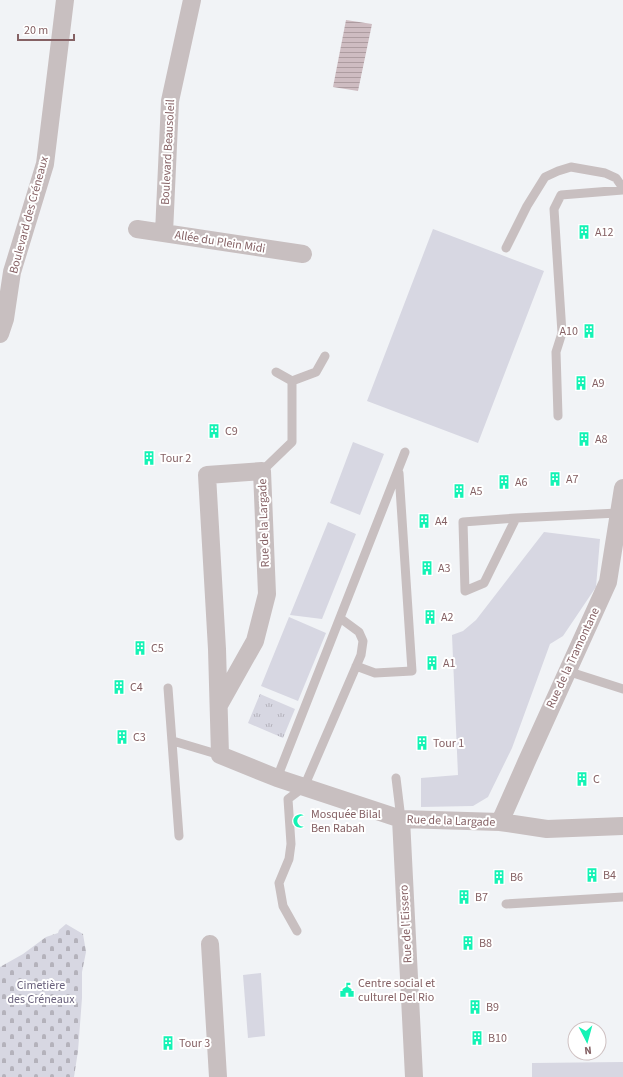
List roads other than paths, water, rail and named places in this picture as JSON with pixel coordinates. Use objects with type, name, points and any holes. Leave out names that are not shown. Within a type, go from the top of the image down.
[{"type":"street","name":"Boulevard des Créneaux","points":[[0,334],[5,319],[12,272],[45,164],[65,0]]},
{"type":"street","name":"Boulevard Beausoleil","points":[[164,233],[170,101],[192,0]]},
{"type":"street","name":"Allée du Plein Midi","points":[[137,230],[303,254]]},
{"type":"street","name":"Rue de la Largade","points":[[219,704],[255,641],[266,594],[262,471],[207,476],[219,704],[220,755],[277,778],[401,819],[500,822],[547,829],[623,826]]},
{"type":"street","name":"Rue de la Tramontane","points":[[500,822],[608,582],[623,488]]},
{"type":"street","name":"Rue de l'Eissero","points":[[401,819],[414,1077]]},
{"type":"street","points":[[210,944],[218,1077]]},
{"type":"lane","points":[[506,248],[527,206],[545,177],[571,167],[605,173],[616,178],[623,189],[561,195],[554,209],[562,333],[556,352],[558,416]]},
{"type":"lane","points":[[276,372],[292,381],[316,372],[324,356]]},
{"type":"lane","points":[[262,471],[292,442],[292,381]]},
{"type":"lane","points":[[277,778],[405,452]]},
{"type":"lane","points":[[356,666],[375,673],[412,671],[399,469]]},
{"type":"lane","points":[[516,518],[484,584],[465,591],[463,522],[516,518],[618,513]]},
{"type":"lane","points":[[297,931],[282,906],[279,883],[289,859],[291,844],[288,799],[304,787],[361,655],[363,641],[359,632],[340,618]]},
{"type":"lane","points":[[567,671],[623,688]]},
{"type":"lane","points":[[168,688],[179,836]]},
{"type":"lane","points":[[173,741],[220,755]]},
{"type":"lane","points":[[396,778],[401,819]]},
{"type":"lane","points":[[506,904],[623,897]]},
{"type":"place","name":"A12","points":[[584,232]]},
{"type":"place","name":"A10","points":[[589,331]]},
{"type":"place","name":"A9","points":[[581,383]]},
{"type":"place","name":"C9","points":[[214,431]]},
{"type":"place","name":"A8","points":[[584,439]]},
{"type":"place","name":"Tour 2","points":[[149,458]]},
{"type":"place","name":"A7","points":[[555,479]]},
{"type":"place","name":"A6","points":[[504,482]]},
{"type":"place","name":"A5","points":[[459,491]]},
{"type":"place","name":"A4","points":[[424,521]]},
{"type":"place","name":"A3","points":[[427,568]]},
{"type":"place","name":"A2","points":[[430,617]]},
{"type":"place","name":"C5","points":[[140,648]]},
{"type":"place","name":"A1","points":[[432,663]]},
{"type":"place","name":"C4","points":[[119,687]]},
{"type":"place","name":"C3","points":[[122,737]]},
{"type":"place","name":"Tour 1","points":[[422,743]]},
{"type":"place","name":"C","points":[[582,779]]},
{"type":"place","name":"Mosquée Bilal Ben Rabah","points":[[300,821]]},
{"type":"place","name":"B4","points":[[592,875]]},
{"type":"place","name":"B6","points":[[499,877]]},
{"type":"place","name":"B7","points":[[464,897]]},
{"type":"place","name":"B8","points":[[468,943]]},
{"type":"place","name":"Centre social et culturel Del Rio","points":[[347,990]]},
{"type":"place","name":"B9","points":[[475,1007]]},
{"type":"place","name":"B10","points":[[477,1038]]},
{"type":"place","name":"Tour 3","points":[[168,1043]]},
{"type":"park label","name":"Cimetière des Créneaux","points":[[41,992]]}]
